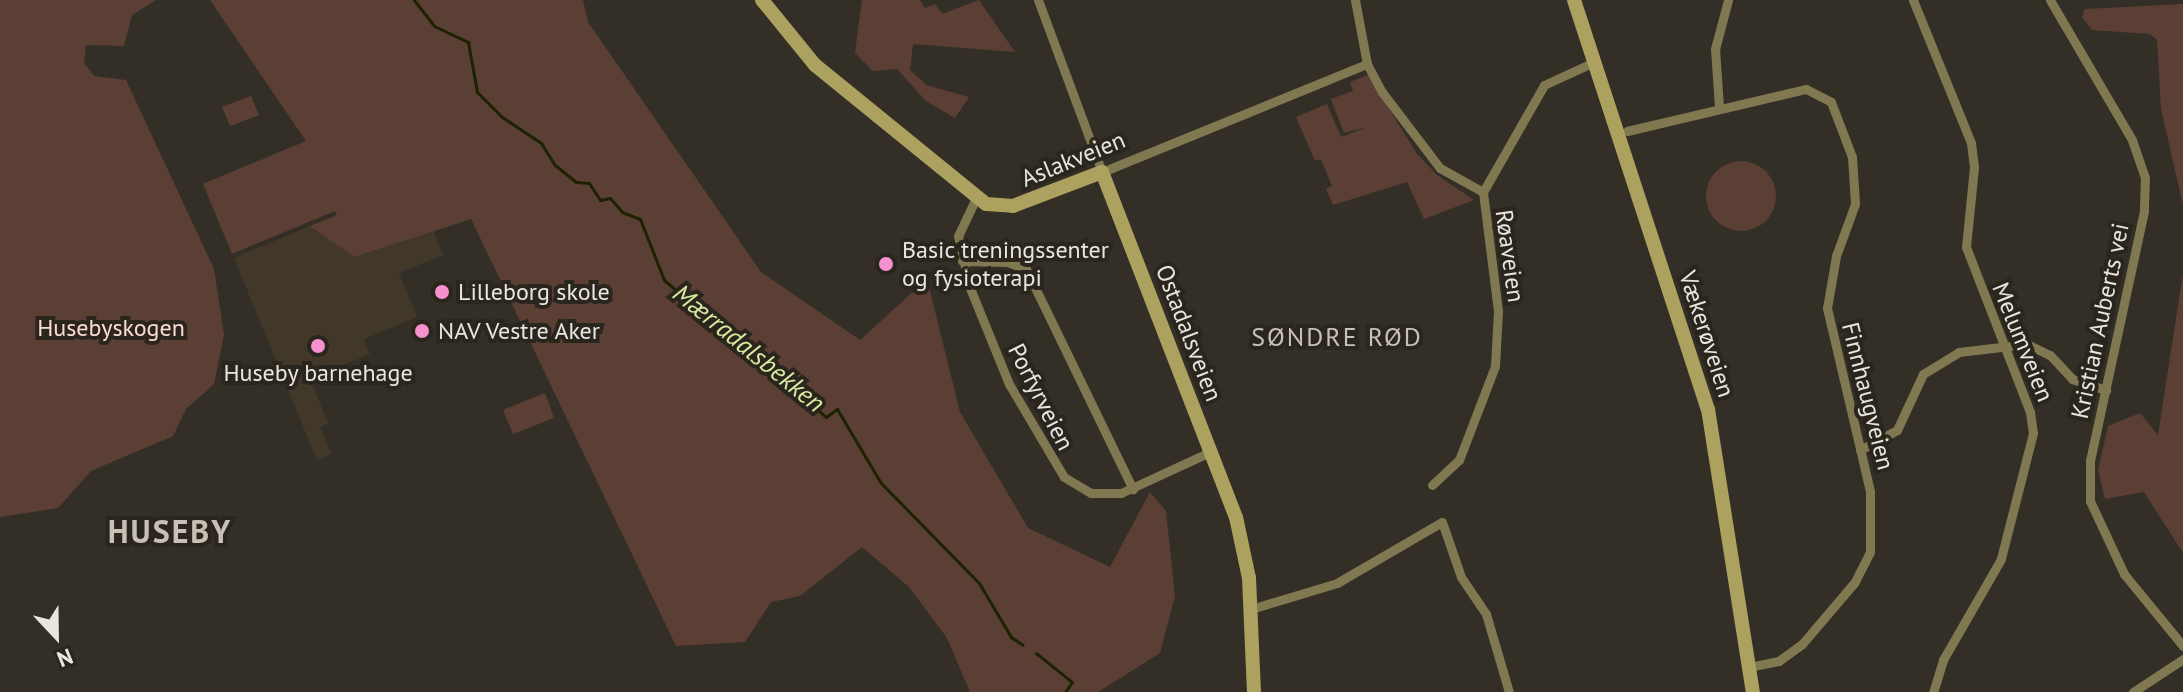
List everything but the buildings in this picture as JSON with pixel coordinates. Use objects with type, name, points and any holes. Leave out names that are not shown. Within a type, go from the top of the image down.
[{"type":"street","name":"Aslakveien","points":[[762,0],[815,65],[976,198],[995,207],[1013,206],[1102,172],[1367,64]]},
{"type":"street","name":"Ostadalsveien","points":[[1038,0],[1240,531],[1251,609],[1254,692]]},
{"type":"street","points":[[1355,0],[1367,64],[1424,151],[1460,181],[1483,192]]},
{"type":"street","name":"Vækerøveien","points":[[1574,0],[1706,398],[1753,692]]},
{"type":"street","points":[[1719,107],[1715,49],[1728,0]]},
{"type":"street","name":"Melumveien","points":[[1913,0],[1971,143],[1974,167],[1966,247],[2030,412],[2030,454],[2001,559],[1943,660],[1933,692]]},
{"type":"street","name":"Kristian Auberts vei","points":[[2050,0],[2132,140],[2145,177],[2144,211],[2090,460],[2093,512],[2124,574],[2183,646]]},
{"type":"street","name":"Røaveien","points":[[1432,485],[1459,460],[1495,366],[1498,311],[1483,192],[1544,85],[1594,62]]},
{"type":"street","name":"Finnhaugveien","points":[[1627,131],[1806,89],[1826,97],[1838,118],[1852,157],[1856,191],[1827,308],[1874,513],[1863,569],[1791,654],[1771,664],[1748,667]]},
{"type":"street","name":"Porfyrveien","points":[[976,198],[959,228],[962,261],[1009,384],[1054,467],[1091,493],[1133,489],[1212,451]]},
{"type":"street","name":"Porfyrveien","points":[[962,261],[1007,262],[1026,269],[1133,489]]},
{"type":"street","points":[[1860,450],[1897,430],[1932,366],[1959,352],[2003,345],[2039,348],[2072,379],[2106,390]]},
{"type":"street","points":[[1251,609],[1346,579],[1442,522],[1461,577],[1486,614],[1509,692]]},
{"type":"street","points":[[2133,692],[2183,659]]},
{"type":"shaded area","name":"Huseby barnehage","points":[[310,226],[354,257],[433,230],[443,255],[399,273],[417,317],[364,339],[370,354],[310,379],[328,423],[320,427],[332,454],[317,460],[234,258]]},
{"type":"green space","name":"Husebyskogen","points":[[0,0],[156,0],[132,15],[124,46],[86,45],[84,63],[94,76],[126,80],[214,269],[224,335],[214,384],[186,409],[173,436],[91,471],[58,508],[0,517]]},
{"type":"green space","points":[[210,0],[583,0],[588,22],[761,272],[860,340],[927,279],[960,412],[1028,528],[1110,567],[1150,492],[1166,511],[1175,596],[1160,653],[1098,692],[970,692],[947,638],[909,587],[862,547],[800,596],[771,602],[745,642],[676,646],[471,219],[354,257],[310,226],[337,215],[335,211],[232,254],[203,184],[306,141]]},
{"type":"green space","points":[[862,0],[920,0],[925,8],[935,4],[942,14],[979,0],[1015,52],[913,44],[910,70],[926,85],[969,97],[955,118],[926,101],[897,69],[873,71],[855,53]]},
{"type":"green space","points":[[2183,4],[2183,205],[2161,109],[2157,40],[2150,34],[2092,30],[2082,17],[2085,9]]},
{"type":"green space","points":[[1368,75],[1417,154],[1437,175],[1474,200],[1424,219],[1407,182],[1333,205],[1326,189],[1332,186],[1321,159],[1315,161],[1296,117],[1327,104],[1341,137],[1367,127],[1344,133],[1331,99],[1353,91],[1350,82]]},
{"type":"green space","points":[[251,96],[259,115],[230,126],[222,107]]},
{"type":"green space","points":[[1748,161],[1770,176],[1776,196],[1774,210],[1766,221],[1755,229],[1734,231],[1716,221],[1708,210],[1706,189],[1716,171],[1727,163]]},
{"type":"green space","points":[[2183,273],[2183,553],[2144,492],[2105,499],[2098,470],[2108,426],[2140,413],[2158,435]]},
{"type":"green space","points":[[545,393],[554,418],[513,434],[503,410]]},
{"type":"waterway","name":"Mærradalsbekken","points":[[414,0],[434,26],[468,42],[477,92],[502,117],[541,143],[555,165],[576,182],[589,183],[600,200],[610,198],[622,212],[640,219],[664,280],[826,417],[837,409],[881,483],[979,583],[1011,637],[1023,645]]},
{"type":"waterway","name":"Mærradalsbekken","points":[[1036,653],[1072,682],[1065,692]]},
{"type":"place","name":"Basic treningssenter og fysioterapi","points":[[886,264]]},
{"type":"place","name":"Lilleborg skole","points":[[442,292]]},
{"type":"place","name":"NAV Vestre Aker","points":[[422,331]]},
{"type":"place","name":"Huseby barnehage","points":[[318,346]]},
{"type":"district","name":"SØNDRE RØD","points":[[1337,337]]},
{"type":"district","name":"HUSEBY","points":[[170,531]]}]
